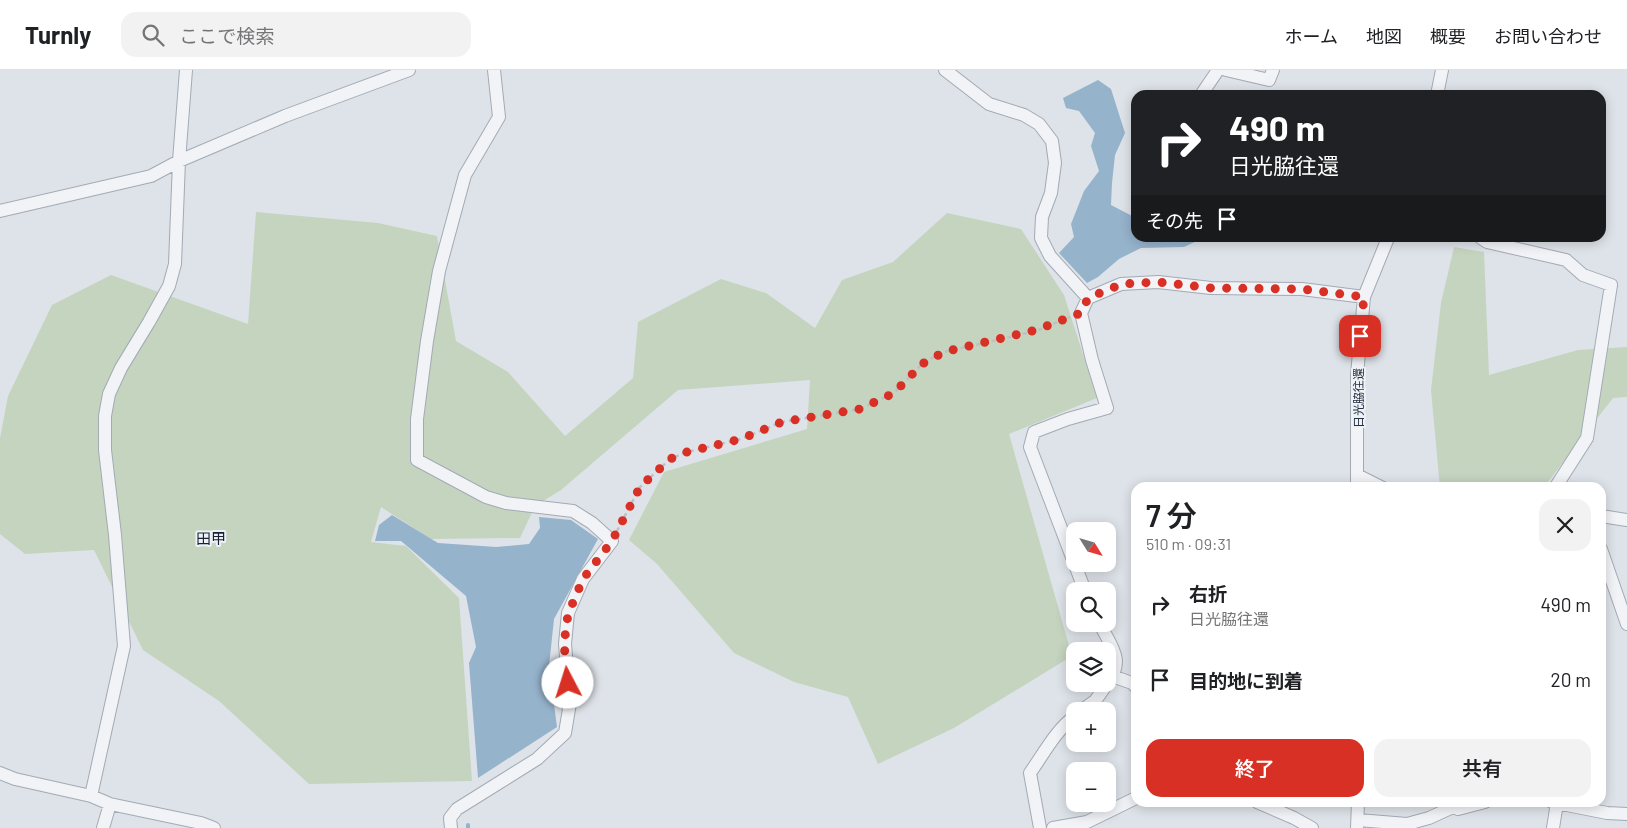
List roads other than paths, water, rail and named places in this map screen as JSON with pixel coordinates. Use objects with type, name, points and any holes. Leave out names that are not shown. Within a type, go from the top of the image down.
[{"type":"street","points":[[91,796],[124,646],[115,535],[105,450],[105,416],[109,394],[117,376],[169,286],[175,264],[179,160],[186,70]]},
{"type":"street","points":[[0,211],[151,176],[179,160],[286,116],[409,70]]},
{"type":"street","points":[[451,828],[450,818],[457,809],[537,759],[565,732],[570,703],[564,644],[568,614],[583,579],[612,541],[592,523],[573,512],[506,503],[486,497],[417,460],[417,419],[427,340],[439,271],[465,175],[499,117],[494,70]]},
{"type":"street","points":[[945,70],[990,104],[1024,115],[1039,124],[1052,141],[1055,163],[1051,193],[1042,217],[1041,238],[1050,256],[1088,298]]},
{"type":"street","points":[[1204,90],[1218,70]]},
{"type":"street","points":[[1226,70],[1269,80],[1273,70]]},
{"type":"street","points":[[1437,90],[1442,70]]},
{"type":"street","name":"日光脇往還","points":[[1357,481],[1357,375],[1364,297],[1386,242]]},
{"type":"street","points":[[1487,242],[1566,260],[1583,275],[1612,285],[1587,438],[1559,482]]},
{"type":"street","points":[[1082,582],[1030,447],[1034,432],[1068,419],[1107,408],[1092,360],[1081,313],[1088,298],[1122,284],[1158,282],[1211,288],[1302,289],[1364,297]]},
{"type":"street","points":[[1606,517],[1627,520]]},
{"type":"street","points":[[1606,563],[1627,624]]},
{"type":"street","points":[[1116,682],[1131,684]]},
{"type":"street","points":[[1094,702],[1101,692]]},
{"type":"street","points":[[1040,828],[1030,773],[1066,724]]},
{"type":"street","points":[[0,773],[14,779],[91,796],[110,804],[201,823],[214,828]]},
{"type":"street","points":[[1053,828],[1087,822],[1131,800]]},
{"type":"street","points":[[102,828],[110,804]]},
{"type":"street","points":[[1269,807],[1312,828]]},
{"type":"street","points":[[1358,807],[1358,824],[1407,824],[1468,807]]},
{"type":"street","points":[[1429,818],[1453,807]]},
{"type":"street","points":[[1553,828],[1554,807]]},
{"type":"street","points":[[1575,807],[1607,813],[1627,814]]},
{"type":"water","points":[[1098,80],[1111,89],[1125,133],[1115,155],[1111,205],[1131,215],[1131,242],[1195,242],[1184,247],[1141,248],[1119,259],[1098,277],[1087,283],[1059,253],[1074,237],[1071,224],[1084,191],[1099,171],[1091,146],[1095,133],[1079,111],[1066,108],[1063,98]]},
{"type":"water","points":[[392,515],[438,543],[496,547],[529,544],[540,528],[539,517],[571,520],[598,539],[554,619],[549,666],[557,727],[478,778],[469,663],[476,647],[466,596],[401,541],[375,541],[379,525]]},
{"type":"district","name":"田甲","points":[[211,538]]}]
